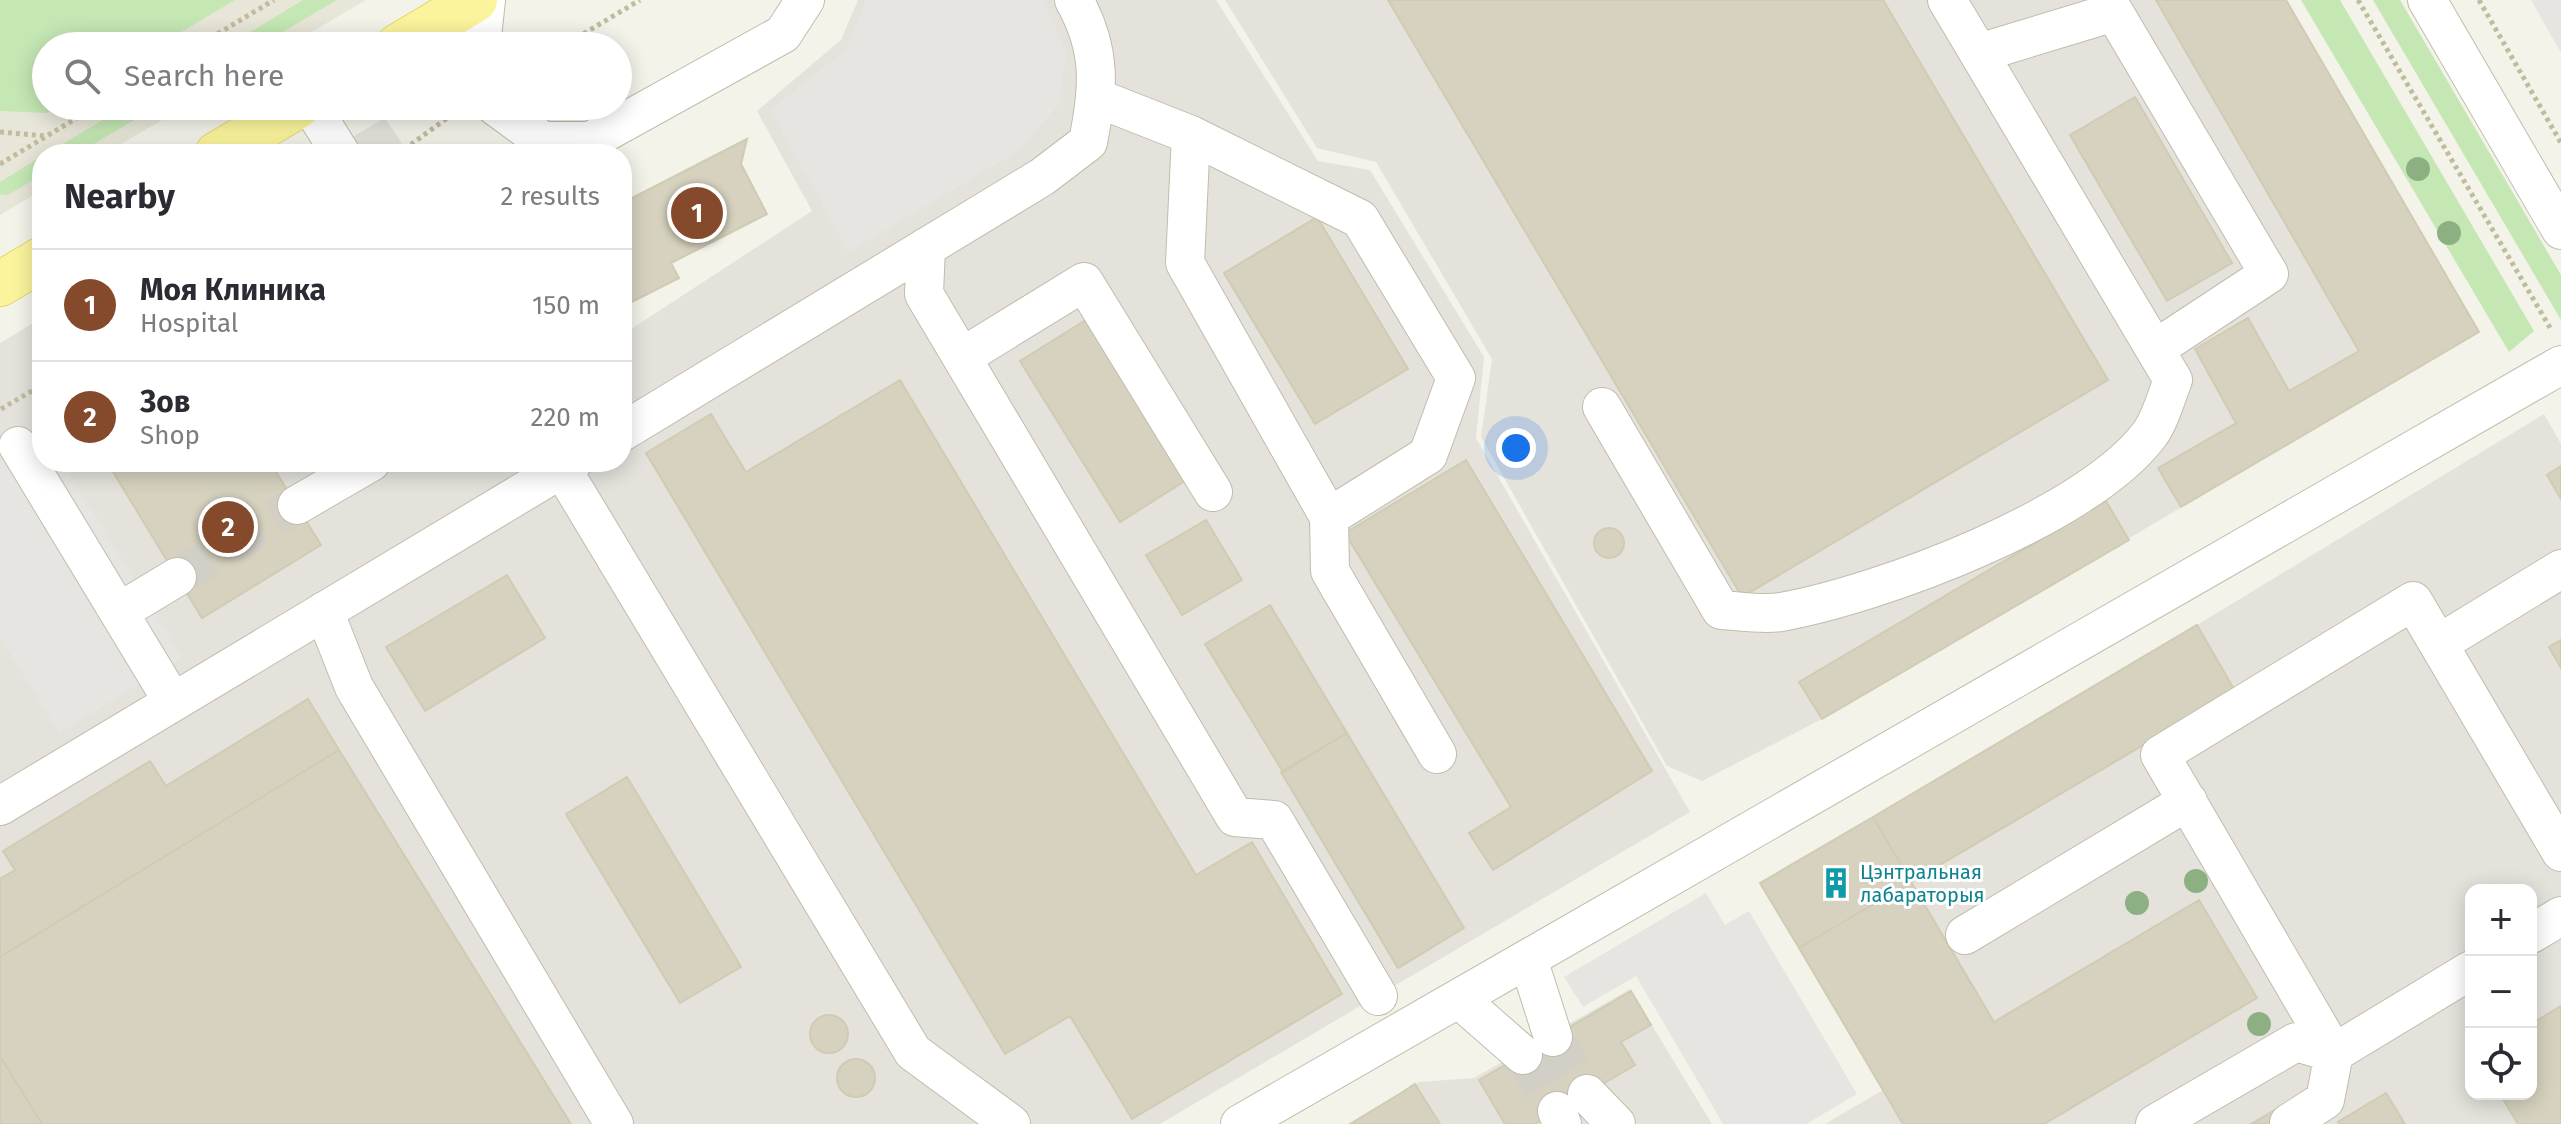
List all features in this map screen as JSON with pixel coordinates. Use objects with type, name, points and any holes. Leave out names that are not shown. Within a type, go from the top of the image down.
[{"type":"main road","points":[[421,32],[475,0]]},
{"type":"main road","points":[[234,144],[274,120]]},
{"type":"lane","points":[[483,32],[486,0]]},
{"type":"lane","points":[[632,118],[783,34],[805,0]]},
{"type":"lane","points":[[632,426],[1042,177],[1088,142],[1099,87],[1090,28],[1074,0]]},
{"type":"lane","points":[[1602,407],[1721,610],[1779,613],[1875,588],[1965,556],[2092,488],[2150,435],[2173,380],[1947,0]]},
{"type":"lane","points":[[2427,0],[2561,230]]},
{"type":"lane","points":[[1979,53],[2114,12],[2269,274],[2155,349]]},
{"type":"lane","points":[[1097,98],[1191,135],[1360,219],[1456,378],[1428,455],[1329,517]]},
{"type":"lane","points":[[320,120],[335,144]]},
{"type":"lane","points":[[514,120],[543,141],[590,141],[628,120]]},
{"type":"lane","points":[[1191,135],[1185,263],[1329,517],[1330,571],[1437,754]]},
{"type":"lane","points":[[926,247],[924,294],[1235,817],[1274,820],[1378,996]]},
{"type":"lane","points":[[962,357],[1084,282],[1213,492]]},
{"type":"lane","points":[[1240,1124],[1528,959],[2557,349]]},
{"type":"lane","points":[[18,446],[32,469]]},
{"type":"lane","points":[[34,472],[173,702]]},
{"type":"lane","points":[[297,505],[354,472]]},
{"type":"lane","points":[[0,806],[556,472]]},
{"type":"lane","points":[[572,472],[913,1052],[1011,1124]]},
{"type":"lane","points":[[2440,643],[2561,569]]},
{"type":"lane","points":[[119,612],[177,577]]},
{"type":"lane","points":[[2289,1123],[2325,1100],[2334,1053],[2160,755],[2413,601],[2561,852]]},
{"type":"lane","points":[[324,611],[354,687],[614,1124]]},
{"type":"lane","points":[[1965,935],[2188,801]]},
{"type":"lane","points":[[2537,930],[2561,916]]},
{"type":"lane","points":[[1459,999],[1538,1046],[1528,959]]},
{"type":"lane","points":[[2155,1124],[2296,1042],[2334,1053],[2465,974]]},
{"type":"lane","points":[[1568,1110],[1616,1124]]},
{"type":"path","points":[[220,32],[274,0]]},
{"type":"path","points":[[586,32],[640,0]]},
{"type":"path","points":[[2358,0],[2557,349]]},
{"type":"path","points":[[2479,0],[2561,143]]},
{"type":"path","points":[[34,144],[74,120]]},
{"type":"path","points":[[412,144],[445,120]]},
{"type":"path","points":[[0,132],[47,136]]},
{"type":"path","points":[[0,164],[32,145]]},
{"type":"path","points":[[0,409],[32,391]]},
{"type":"shaded area","points":[[0,0],[366,0],[312,32],[32,32],[32,120],[162,120],[121,144],[32,144],[32,196],[0,215]]},
{"type":"shaded area","points":[[858,0],[1216,0],[1318,161],[1370,170],[1484,357],[1476,438],[1690,812],[1160,1124],[0,1124],[0,343],[32,324],[32,472],[632,472],[632,328],[812,211],[757,111],[841,40]]},
{"type":"shaded area","points":[[866,0],[1043,0],[1066,52],[1059,104],[1018,151],[849,252],[770,110],[846,50]]},
{"type":"shaded area","points":[[1225,0],[2286,0],[2479,332],[1822,719],[1702,781],[1667,766],[1481,437],[1492,359],[1376,162],[1317,148]]},
{"type":"shaded area","points":[[2531,0],[2561,0],[2561,53]]},
{"type":"shaded area","points":[[386,120],[402,144],[340,144]]},
{"type":"shaded area","points":[[2544,414],[2561,444],[2561,1124],[1825,1124],[1883,1090],[1760,883],[2197,625]]},
{"type":"shaded area","points":[[32,441],[32,472],[68,472],[182,658],[59,733],[0,637],[0,461]]},
{"type":"shaded area","points":[[1706,893],[1725,925],[1749,911],[1857,1094],[1806,1124],[1723,1124],[1636,976],[1583,1007],[1564,977]]},
{"type":"shaded area","points":[[1630,989],[1712,1124],[1350,1124],[1419,1082],[1474,1078]]},
{"type":"green space","points":[[0,0],[235,0],[181,32],[32,32],[32,112],[0,111]]},
{"type":"green space","points":[[303,0],[337,0],[283,32],[250,32]]},
{"type":"green space","points":[[2301,0],[2340,0],[2534,331],[2509,352]]},
{"type":"green space","points":[[2373,0],[2400,0],[2561,275],[2561,320]]},
{"type":"green space","points":[[103,120],[134,120],[94,144],[63,144]]},
{"type":"green space","points":[[32,162],[32,181],[8,195],[0,194],[0,182]]},
{"type":"building","points":[[1388,0],[1883,0],[2108,380],[1742,597]]},
{"type":"building","points":[[2156,0],[2286,0],[2479,332],[2181,507],[2158,468],[2236,423],[2195,349],[2248,318],[2289,391],[2359,351]]},
{"type":"building","points":[[2135,97],[2232,263],[2167,301],[2070,135]]},
{"type":"building","points":[[747,139],[741,164],[767,214],[671,263],[679,278],[632,302],[632,198]]},
{"type":"building","points":[[1317,217],[1408,369],[1315,424],[1224,273]]},
{"type":"building","points":[[1086,320],[1185,481],[1120,522],[1020,361]]},
{"type":"building","points":[[900,380],[1196,875],[1252,842],[1342,994],[1132,1119],[1070,1016],[1005,1054],[646,453],[711,414],[746,472]]},
{"type":"building","points":[[1466,460],[1652,771],[1493,870],[1469,833],[1511,807],[1345,533]]},
{"type":"building","points":[[2561,466],[2561,499],[2547,475]]},
{"type":"building","points":[[113,472],[276,472],[321,545],[202,618]]},
{"type":"building","points":[[2106,501],[2129,540],[1822,719],[1799,682]]},
{"type":"building","points":[[1206,520],[1242,580],[1182,615],[1146,555]]},
{"type":"building","points":[[1609,528],[1620,532],[1624,543],[1620,554],[1609,558],[1598,554],[1594,543],[1598,532]]},
{"type":"building","points":[[507,575],[545,638],[425,711],[386,647]]},
{"type":"building","points":[[1270,605],[1347,733],[1283,772],[1205,644]]},
{"type":"building","points":[[2197,625],[2235,691],[1911,882],[1873,817]]},
{"type":"building","points":[[2561,640],[2561,668],[2549,647]]},
{"type":"building","points":[[308,699],[339,750],[0,957],[0,879],[15,870],[3,851],[150,761],[166,786]]},
{"type":"building","points":[[1347,733],[1464,928],[1398,968],[1281,772]]},
{"type":"building","points":[[339,750],[571,1124],[42,1124],[0,1056],[0,957]]},
{"type":"building","points":[[627,777],[741,967],[680,1003],[566,814]]},
{"type":"building","name":"Цэнтральная лабараторыя","points":[[1873,817],[1911,882],[1799,948],[1760,883]]},
{"type":"building","points":[[1911,882],[1994,1022],[2199,900],[2257,998],[2044,1124],[1903,1124],[1799,948]]},
{"type":"building","points":[[1631,991],[1651,1025],[1621,1042],[1635,1065],[1535,1124],[1505,1124],[1479,1080]]},
{"type":"building","points":[[2561,1006],[2561,1124],[2518,1124],[2504,1100],[2537,1100],[2537,1020]]},
{"type":"building","points":[[829,1015],[843,1020],[848,1034],[843,1048],[829,1053],[815,1048],[810,1034],[815,1020]]},
{"type":"building","points":[[0,1056],[42,1124],[0,1124]]},
{"type":"building","points":[[856,1059],[870,1064],[875,1078],[870,1092],[856,1097],[842,1092],[837,1078],[842,1064]]},
{"type":"building","points":[[1415,1084],[1440,1124],[1350,1124],[1401,1093]]},
{"type":"building","points":[[2386,1093],[2405,1124],[2339,1124],[2338,1122]]},
{"type":"building","points":[[2280,1107],[2290,1124],[2251,1124]]},
{"type":"tunnel","points":[[177,577],[297,505]]},
{"type":"tunnel","points":[[1553,1037],[1587,1094]]},
{"type":"tunnel","points":[[1523,1055],[1557,1111]]},
{"type":"place","name":"Моя Клиника","points":[[697,213]]},
{"type":"place","name":"Зов","points":[[228,527]]},
{"type":"place","name":"Цэнтральная лабараторыя","points":[[1836,883]]}]
